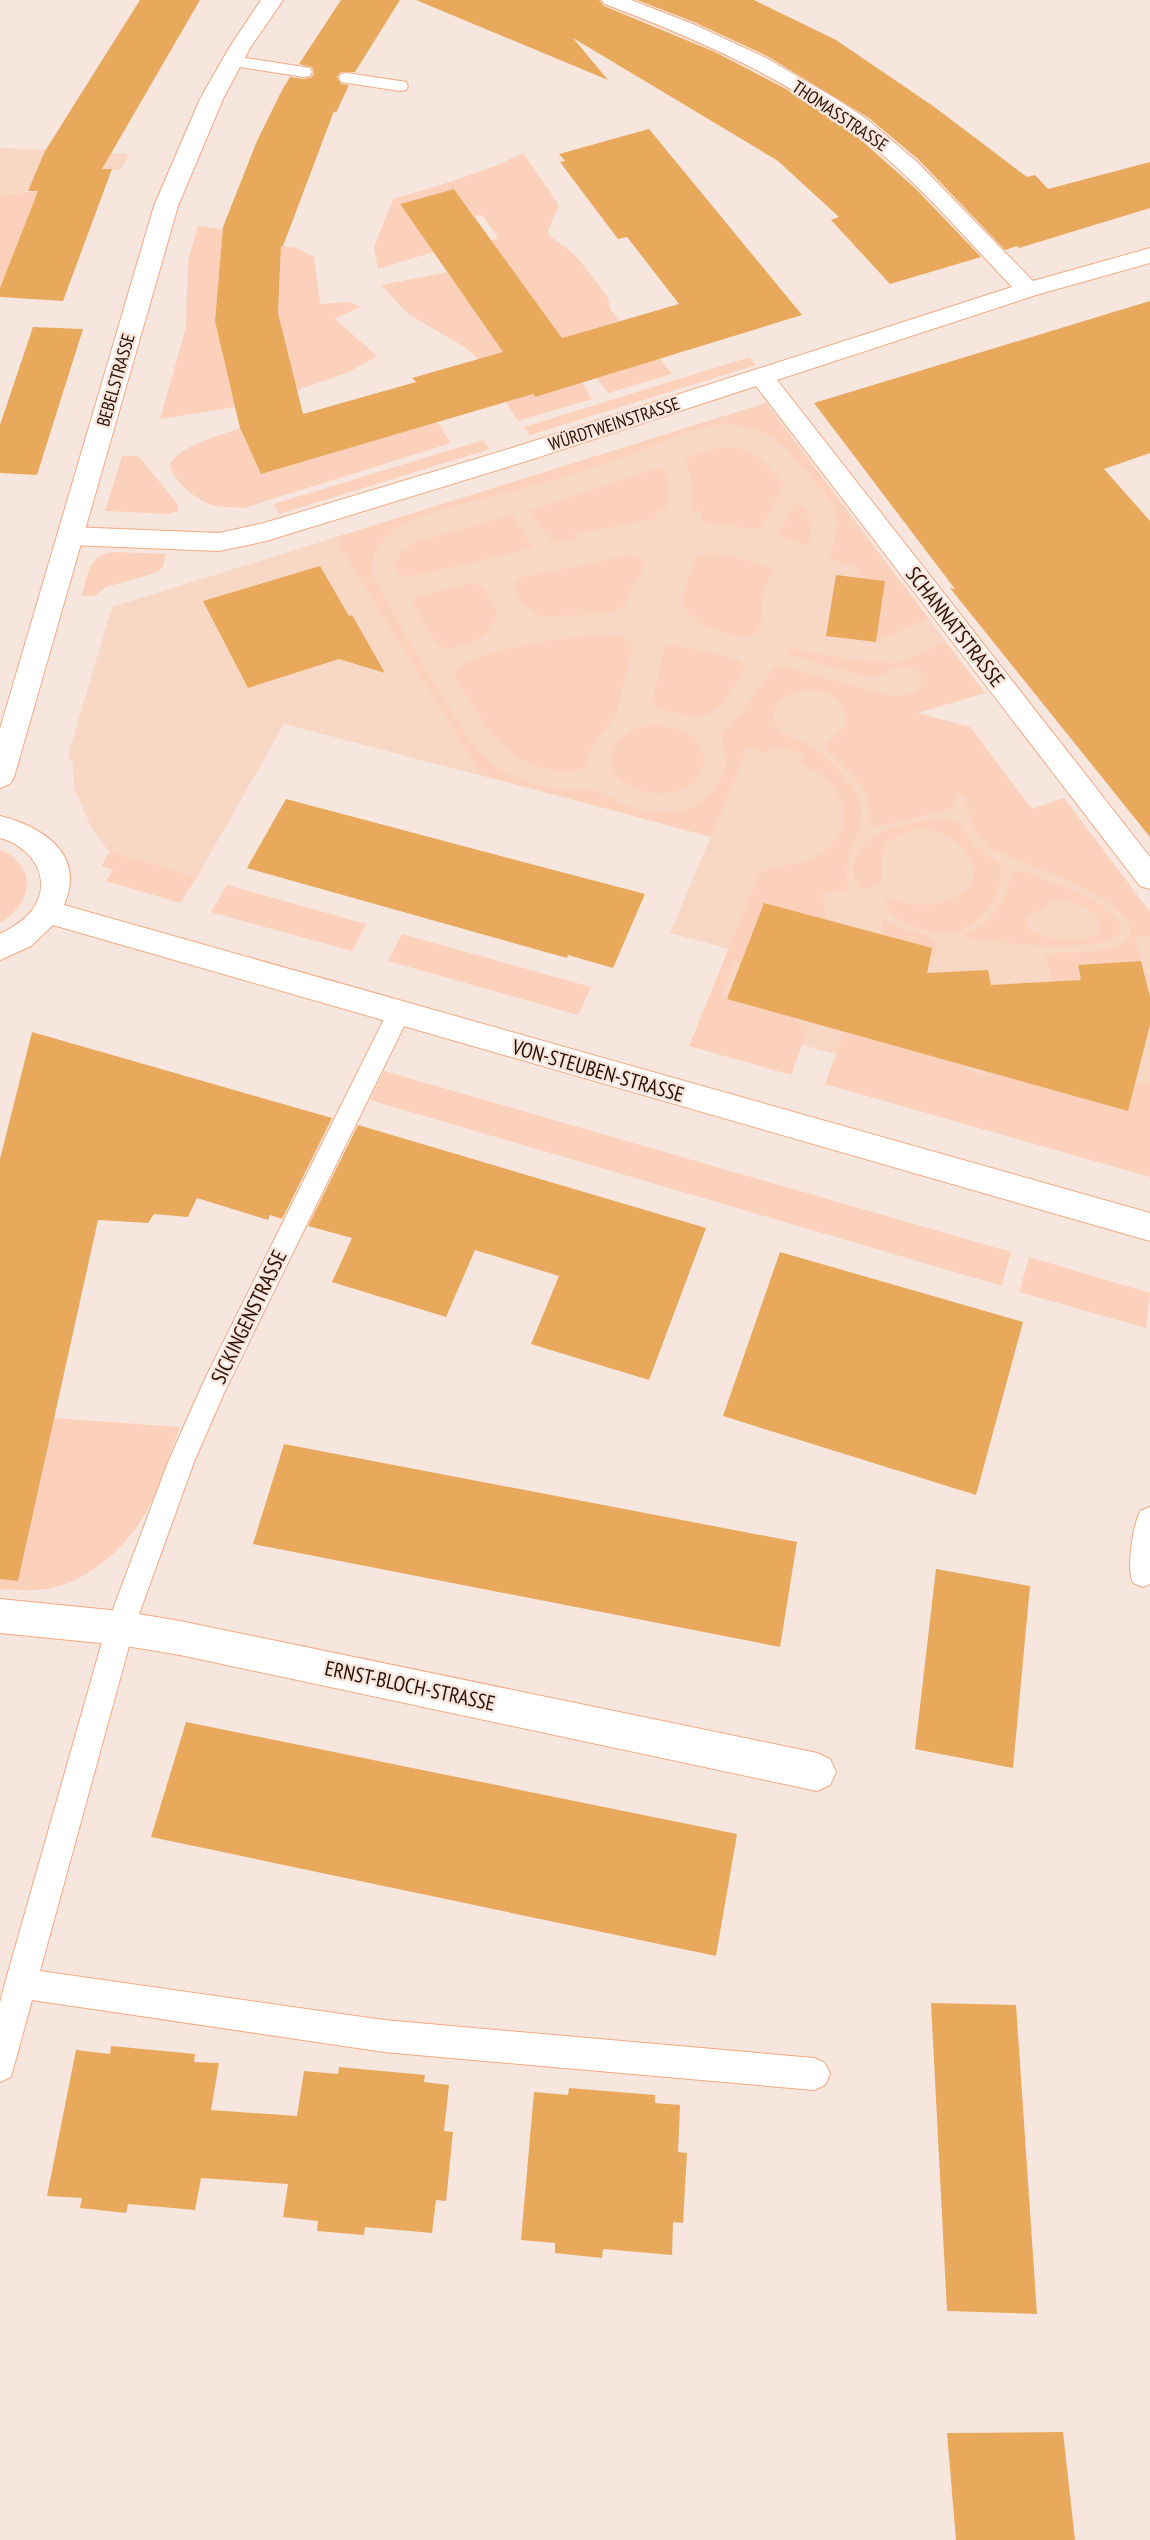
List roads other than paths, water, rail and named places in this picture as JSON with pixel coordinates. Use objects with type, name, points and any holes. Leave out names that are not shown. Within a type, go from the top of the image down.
[{"type":"street","name":"BEBELSTRASSE","points":[[0,777],[166,206],[192,138],[233,61],[272,0]]},
{"type":"street","name":"THOMASSTRASSE","points":[[612,0],[687,29],[733,51],[798,86],[856,122],[930,186],[1028,290]]},
{"type":"street","name":"WÜRDTWEINSTRASSE","points":[[70,536],[219,542],[257,534],[510,458],[1028,290],[1150,255]]},
{"type":"street","name":"SCHANNATSTRASSE","points":[[761,376],[1150,878]]},
{"type":"street","points":[[0,827],[13,829],[33,839],[48,854],[56,872],[55,892],[47,912],[33,928],[14,942],[0,948]]},
{"type":"street","name":"VON-STEUBEN-STRASSE","points":[[47,912],[1150,1227]]},
{"type":"street","name":"ERNST-BLOCH-STRASSE","points":[[0,1616],[120,1628],[180,1638],[817,1772]]},
{"type":"lane","points":[[233,61],[304,72]]},
{"type":"lane","points":[[347,78],[400,86]]},
{"type":"lane","name":"SICKINGENSTRASSE","points":[[0,2067],[20,1983],[120,1628],[181,1462],[213,1389],[398,1014]]},
{"type":"lane","points":[[1143,1574],[1150,1520]]},
{"type":"lane","points":[[20,1983],[384,2036],[814,2074]]}]
